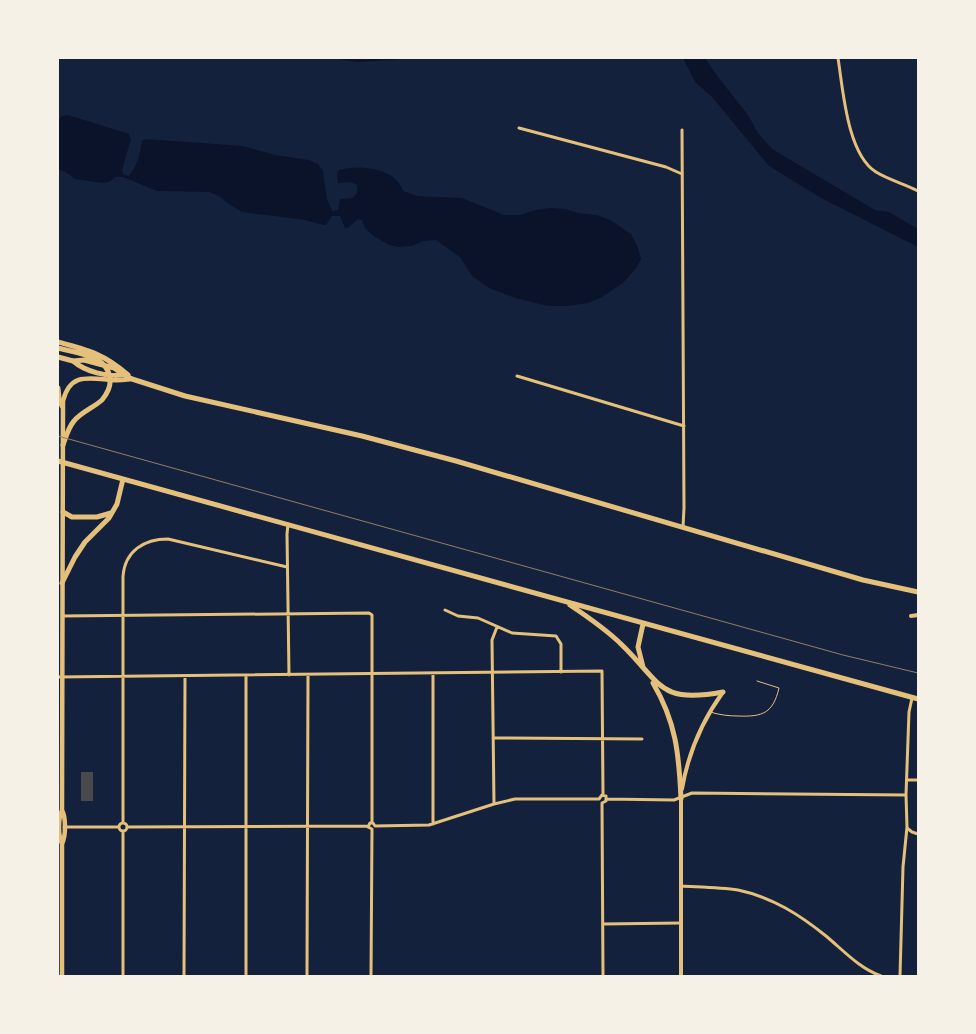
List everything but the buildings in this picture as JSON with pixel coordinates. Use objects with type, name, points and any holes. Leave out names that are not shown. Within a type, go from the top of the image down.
[{"type":"main road","points":[[58,342],[106,357],[132,378]]},
{"type":"main road","points":[[58,348],[99,360],[108,370],[110,382],[108,392],[102,400],[74,421],[63,445]]},
{"type":"main road","points":[[58,357],[73,362],[81,368],[113,376],[124,375],[185,396],[418,450],[863,580],[918,592]]},
{"type":"main road","points":[[62,976],[60,677],[62,583],[60,512],[63,445],[62,406],[68,387],[74,381],[82,378],[112,381],[132,378]]},
{"type":"main road","points":[[58,388],[62,406]]},
{"type":"main road","points":[[58,460],[918,699]]},
{"type":"main road","points":[[62,583],[80,548],[109,518],[116,504],[123,479]]},
{"type":"main road","points":[[60,512],[72,517],[97,517],[111,513]]},
{"type":"main road","points":[[567,603],[622,645],[660,686],[679,695],[700,696],[723,692]]},
{"type":"main road","points":[[643,624],[639,639],[639,652],[642,665],[663,700],[674,733],[679,758],[681,799]]},
{"type":"street","points":[[838,58],[849,124],[854,142],[864,159],[875,171],[918,191]]},
{"type":"street","points":[[518,128],[666,167],[682,174]]},
{"type":"street","points":[[682,130],[683,527]]},
{"type":"street","points":[[517,376],[684,426]]},
{"type":"street","points":[[288,524],[289,675]]},
{"type":"street","points":[[61,827],[119,827],[123,823],[123,615],[125,564],[134,550],[150,541],[163,539],[181,541],[288,567]]},
{"type":"street","points":[[445,610],[458,616],[478,618],[512,633],[556,636],[561,644],[561,672]]},
{"type":"street","points":[[62,616],[369,613],[372,615],[371,976]]},
{"type":"street","points":[[910,616],[918,616]]},
{"type":"street","points":[[494,804],[492,640],[497,627]]},
{"type":"street","points":[[60,677],[602,672],[604,795],[607,799]]},
{"type":"street","points":[[433,673],[434,824]]},
{"type":"street","points":[[246,675],[246,976]]},
{"type":"street","points":[[307,976],[308,675]]},
{"type":"street","points":[[184,976],[185,676]]},
{"type":"street","points":[[681,976],[681,799],[692,752],[700,731],[723,692]]},
{"type":"street","points":[[900,976],[903,868],[907,827],[906,795],[909,712],[912,698]]},
{"type":"street","points":[[493,738],[642,739]]},
{"type":"street","points":[[908,780],[918,780]]},
{"type":"street","points":[[602,803],[607,799],[674,800],[681,799],[688,793],[906,795]]},
{"type":"street","points":[[123,823],[127,827],[422,826],[434,824],[494,804],[522,798],[599,799],[604,795]]},
{"type":"street","points":[[599,799],[602,803],[603,976]]},
{"type":"street","points":[[119,827],[123,831],[123,976]]},
{"type":"street","points":[[123,831],[127,827]]},
{"type":"street","points":[[907,827],[912,832],[918,834]]},
{"type":"street","points":[[681,886],[737,890],[769,899],[805,920],[866,970],[881,976]]},
{"type":"street","points":[[603,924],[681,923]]},
{"type":"lane","points":[[710,712],[720,715],[755,716],[768,710],[776,702],[779,688],[757,681]]},
{"type":"water","points":[[332,58],[424,58],[357,62]]},
{"type":"water","points":[[683,58],[705,58],[748,115],[758,133],[772,149],[875,210],[889,212],[918,229],[918,247],[821,198],[769,166],[712,97],[695,82]]},
{"type":"water","points":[[68,115],[129,134],[131,139],[122,170],[123,174],[128,176],[136,165],[142,141],[145,139],[243,146],[275,155],[309,160],[318,164],[323,171],[327,199],[332,211],[338,210],[340,199],[352,198],[357,193],[357,185],[351,182],[338,183],[337,174],[339,170],[367,168],[393,177],[403,191],[417,196],[462,198],[504,215],[520,215],[550,208],[597,215],[610,220],[631,234],[641,259],[637,267],[623,283],[602,297],[588,303],[569,306],[548,306],[515,298],[489,288],[472,276],[460,257],[436,240],[398,247],[389,245],[372,235],[365,228],[362,220],[358,219],[345,228],[340,216],[332,216],[326,225],[323,225],[305,220],[242,212],[219,196],[209,192],[157,191],[123,177],[116,177],[109,182],[102,183],[75,179],[58,169],[58,121],[62,116]]},
{"type":"railway","points":[[58,436],[843,655],[918,673]]}]
